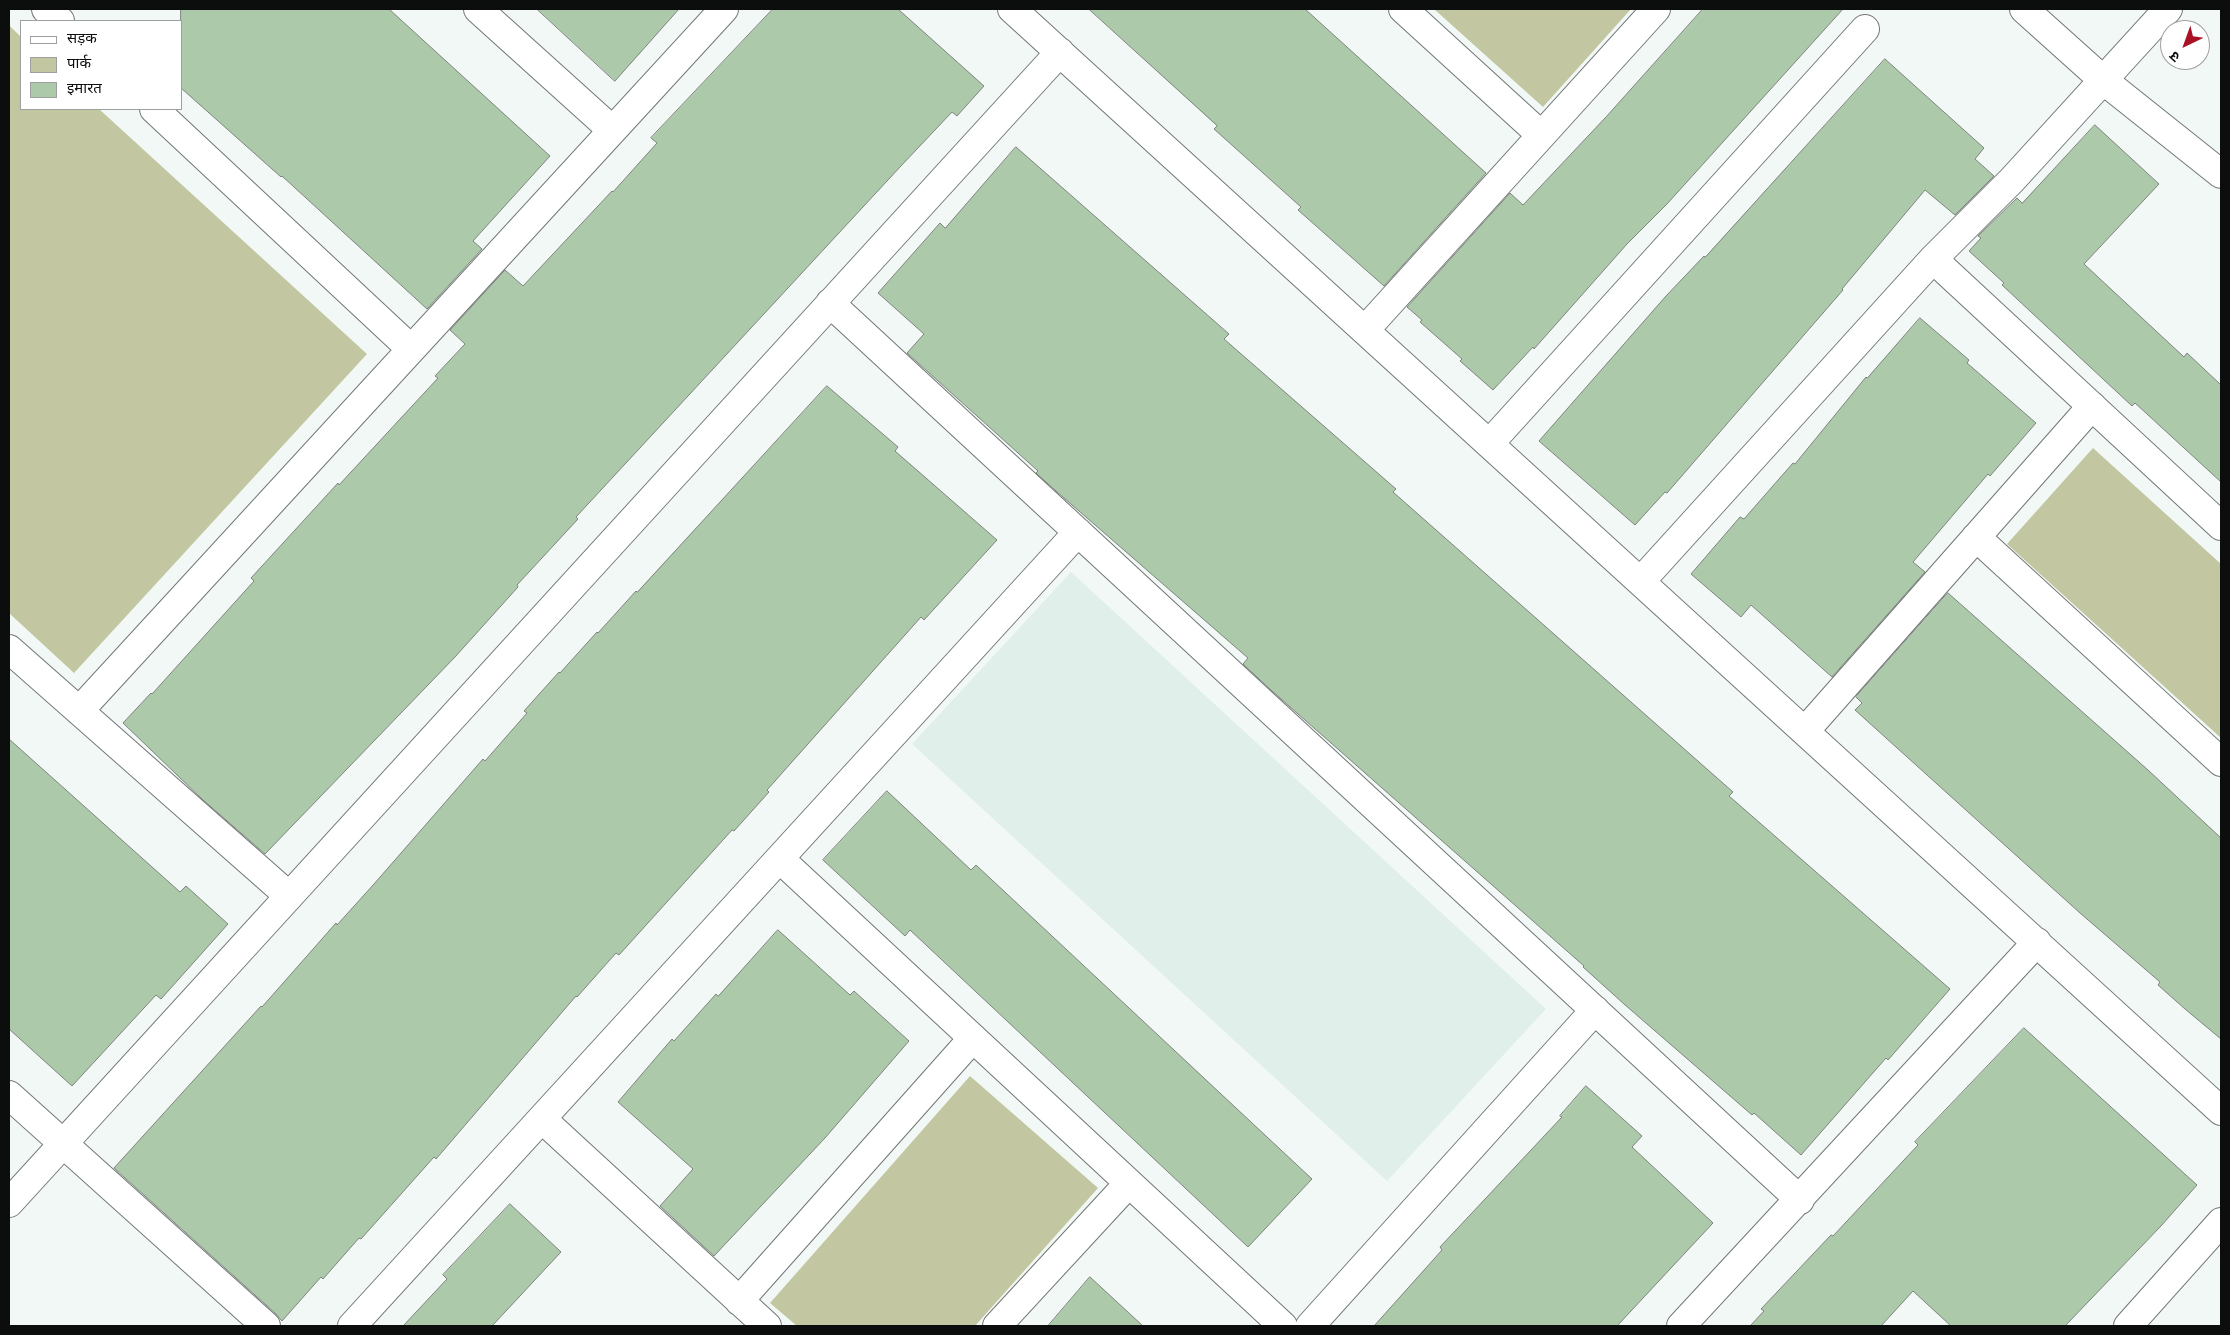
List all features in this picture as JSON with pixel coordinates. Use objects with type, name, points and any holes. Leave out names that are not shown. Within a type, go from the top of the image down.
[{"type":"street","points":[[46,9],[59,20]]},
{"type":"street","points":[[478,9],[612,130]]},
{"type":"street","points":[[79,711],[724,9]]},
{"type":"street","points":[[1012,9],[2221,1111]]},
{"type":"street","points":[[1403,9],[1541,135]]},
{"type":"street","points":[[1364,330],[1656,9]]},
{"type":"street","points":[[2024,9],[2103,80],[2221,174]]},
{"type":"street","points":[[1641,581],[1933,259],[2012,180],[2168,9]]},
{"type":"street","points":[[1489,444],[1865,29]]},
{"type":"street","points":[[9,1203],[1060,52]]},
{"type":"street","points":[[155,110],[411,349]]},
{"type":"street","points":[[1933,259],[2221,526]]},
{"type":"street","points":[[830,303],[1800,1200]]},
{"type":"street","points":[[1805,731],[2092,406]]},
{"type":"street","points":[[352,1326],[1078,532]]},
{"type":"street","points":[[1976,537],[2221,762]]},
{"type":"street","points":[[9,649],[289,896]]},
{"type":"street","points":[[780,859],[1283,1326]]},
{"type":"street","points":[[1682,1326],[2037,942]]},
{"type":"street","points":[[1310,1326],[1595,1010]]},
{"type":"street","points":[[738,1301],[973,1038]]},
{"type":"street","points":[[9,1095],[266,1326]]},
{"type":"street","points":[[542,1118],[767,1326]]},
{"type":"street","points":[[997,1326],[1128,1183]]},
{"type":"street","points":[[2128,1326],[2221,1222]]},
{"type":"shaded area","points":[[1071,572],[1546,1009],[1387,1181],[912,744]]},
{"type":"green space","points":[[1434,9],[1631,9],[1543,107]]},
{"type":"green space","points":[[9,25],[20,36],[20,110],[100,110],[367,354],[74,673],[9,613]]},
{"type":"green space","points":[[2093,448],[2221,564],[2221,738],[2007,544]]},
{"type":"green space","points":[[970,1076],[1098,1188],[975,1326],[797,1326],[770,1303]]},
{"type":"building","points":[[181,9],[389,9],[550,156],[473,241],[482,249],[427,309],[282,176],[182,89]]},
{"type":"building","points":[[537,9],[679,9],[615,81]]},
{"type":"building","points":[[773,9],[898,9],[984,86],[957,116],[952,112],[900,167],[576,517],[578,519],[517,585],[518,587],[455,657],[265,854],[203,800],[123,723],[152,694],[254,581],[251,578],[438,378],[435,376],[465,344],[450,330],[505,270],[523,286],[657,143],[651,138]]},
{"type":"building","points":[[1089,9],[1305,9],[1486,173],[1384,286],[1298,210],[1301,207],[1214,129],[1217,126]]},
{"type":"building","points":[[1703,9],[1843,9],[1667,204],[1627,244],[1534,349],[1533,347],[1493,390],[1460,361],[1462,359],[1420,322],[1422,320],[1407,307],[1510,193],[1523,205],[1606,117]]},
{"type":"building","points":[[1885,59],[1984,148],[1975,159],[1994,176],[1955,215],[1925,190],[1843,290],[1667,493],[1665,492],[1635,525],[1539,441],[1666,296],[1705,257]]},
{"type":"building","points":[[2095,125],[2159,184],[2084,264],[2184,357],[2187,353],[2221,385],[2221,482],[2135,403],[2132,406],[2002,285],[2004,283],[1969,251],[1981,238],[1978,236],[2017,198],[2022,203]]},
{"type":"building","points":[[1016,147],[1229,334],[1224,339],[1396,489],[1393,492],[1733,792],[1729,796],[1950,989],[1888,1060],[1886,1058],[1801,1155],[1624,1004],[1584,966],[1272,691],[1243,664],[1248,658],[1056,491],[1036,473],[1038,471],[907,353],[924,334],[878,293],[940,223],[945,228]]},
{"type":"building","points":[[1920,318],[1969,360],[1967,363],[2036,423],[1990,476],[1988,474],[1913,562],[1925,572],[1832,677],[1751,605],[1741,617],[1691,574],[1740,517],[1744,519],[1793,463],[1795,464],[1866,377]]},
{"type":"building","points":[[827,386],[898,447],[895,451],[997,540],[924,620],[921,617],[767,790],[769,792],[734,831],[732,830],[619,955],[616,953],[576,996],[436,1159],[434,1157],[361,1239],[359,1238],[323,1279],[321,1277],[282,1321],[114,1168],[262,1007],[336,923],[337,925],[374,884],[483,759],[485,761],[527,713],[524,711],[559,672],[637,592]]},
{"type":"building","points":[[1948,593],[2148,770],[2221,838],[2221,1039],[2158,985],[2160,982],[2080,913],[1855,710],[1862,703],[1856,697]]},
{"type":"building","points":[[9,739],[180,892],[186,886],[228,924],[161,999],[156,995],[72,1086],[9,1029]]},
{"type":"building","points":[[887,791],[971,870],[976,865],[1312,1179],[1248,1247],[910,930],[905,936],[823,860]]},
{"type":"building","points":[[778,930],[850,995],[854,991],[909,1041],[825,1138],[714,1256],[660,1206],[693,1169],[618,1102],[672,1039],[674,1041],[716,994],[718,996]]},
{"type":"building","points":[[2024,1028],[2197,1185],[2161,1226],[2065,1326],[1951,1326],[1913,1291],[1881,1326],[1750,1326],[1764,1311],[1761,1309],[1831,1235],[1833,1236],[1918,1145],[1915,1142]]},
{"type":"building","points":[[1586,1086],[1642,1136],[1632,1147],[1713,1223],[1617,1326],[1374,1326],[1442,1250],[1440,1247],[1562,1117],[1560,1116]]},
{"type":"building","points":[[510,1204],[561,1252],[492,1326],[403,1326],[447,1279],[443,1275]]},
{"type":"building","points":[[1090,1277],[1143,1326],[1048,1326]]}]
